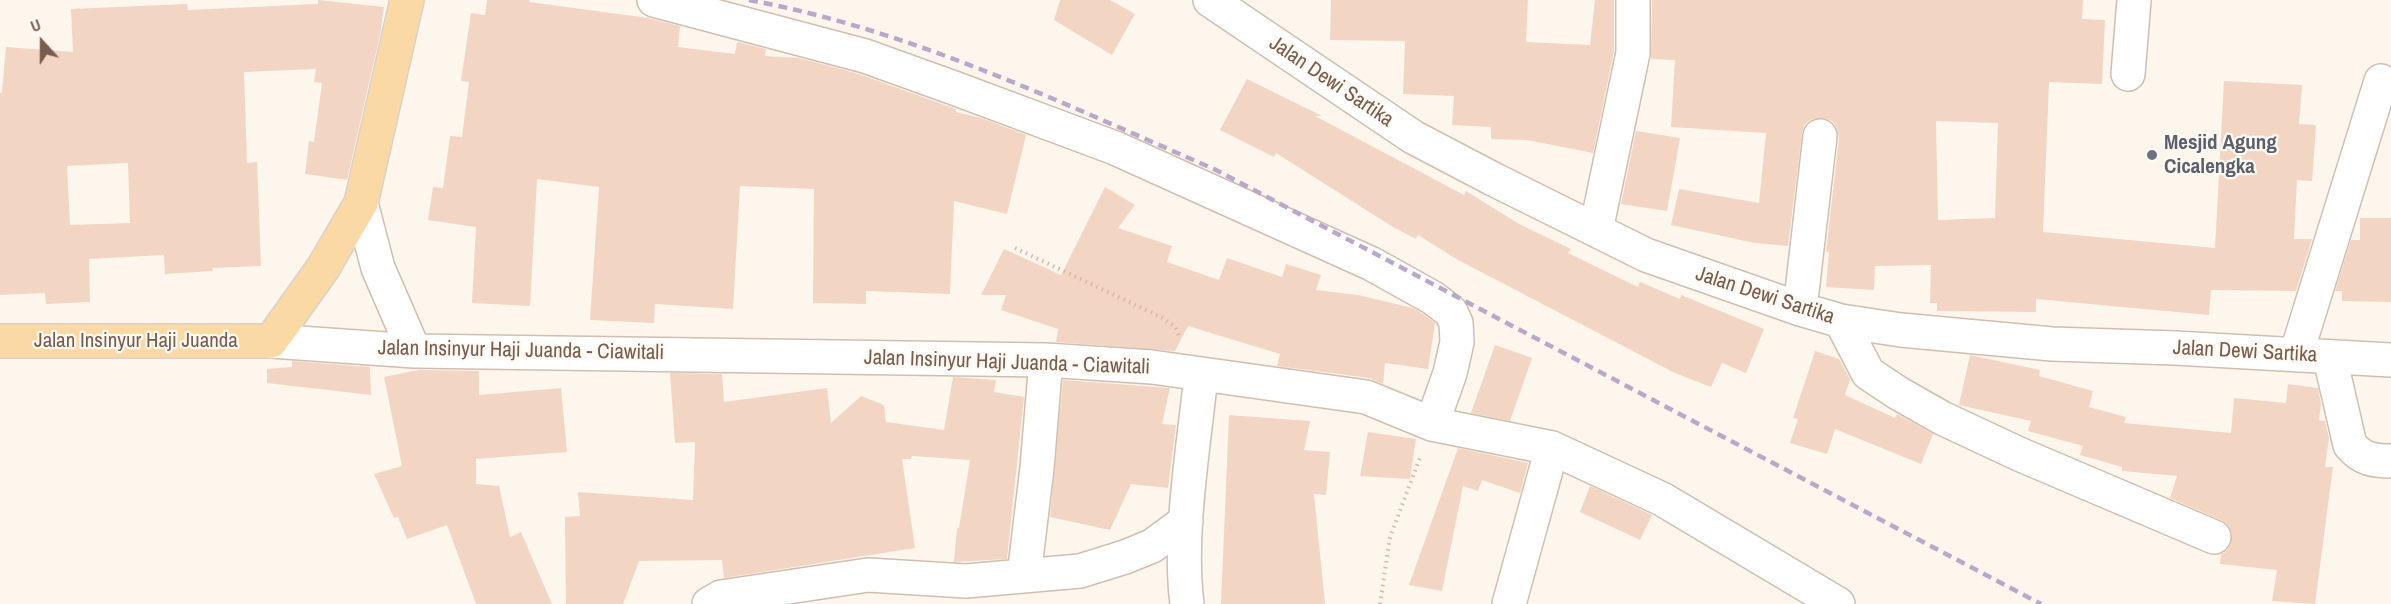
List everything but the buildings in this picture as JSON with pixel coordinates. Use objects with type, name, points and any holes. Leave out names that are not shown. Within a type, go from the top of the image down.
[{"type":"main road","points":[[271,341],[323,268],[361,202],[407,0]]},
{"type":"main road","name":"Jalan Insinyur Haji Juanda","points":[[0,341],[271,341]]},
{"type":"street","points":[[654,0],[865,56],[954,88],[1115,148],[1372,264],[1445,306],[1455,323],[1457,342],[1450,373],[1432,424]]},
{"type":"street","name":"Jalan Dewi Sartika","points":[[1210,0],[1413,137],[1646,255],[1800,309],[1841,321],[1901,330],[2052,344],[2175,348],[2391,360]]},
{"type":"street","points":[[1596,230],[1633,53],[1633,0]]},
{"type":"street","points":[[2128,74],[2134,0]]},
{"type":"street","points":[[2296,355],[2381,81]]},
{"type":"street","points":[[1800,309],[1820,136]]},
{"type":"street","points":[[361,202],[378,268],[414,351]]},
{"type":"street","points":[[1841,321],[1868,373],[1898,393],[1942,418],[2019,454],[2214,537]]},
{"type":"street","name":"Jalan Insinyur Haji Juanda - Ciawitali","points":[[271,341],[414,351],[1046,360],[1152,367],[1366,397],[1432,424],[1552,448],[1662,499],[1838,604]]},
{"type":"street","points":[[2330,357],[2350,445],[2358,455],[2372,461],[2391,461]]},
{"type":"street","points":[[1024,576],[1046,360]]},
{"type":"street","points":[[1187,604],[1185,588],[1186,521],[1201,375]]},
{"type":"street","points":[[1509,604],[1552,448]]},
{"type":"street","points":[[709,604],[721,597],[868,575],[967,593],[1024,576],[1080,571],[1125,557],[1152,546],[1186,521]]},
{"type":"path","points":[[1015,248],[1163,318],[1175,327],[1190,364],[1201,375]]},
{"type":"path","points":[[1380,604],[1390,537],[1432,424]]},
{"type":"railway","points":[[749,0],[809,13],[869,30],[986,71],[1214,169],[2041,604]]},
{"type":"place","name":"Mesjid Agung Cicalengka","points":[[2152,155]]}]
